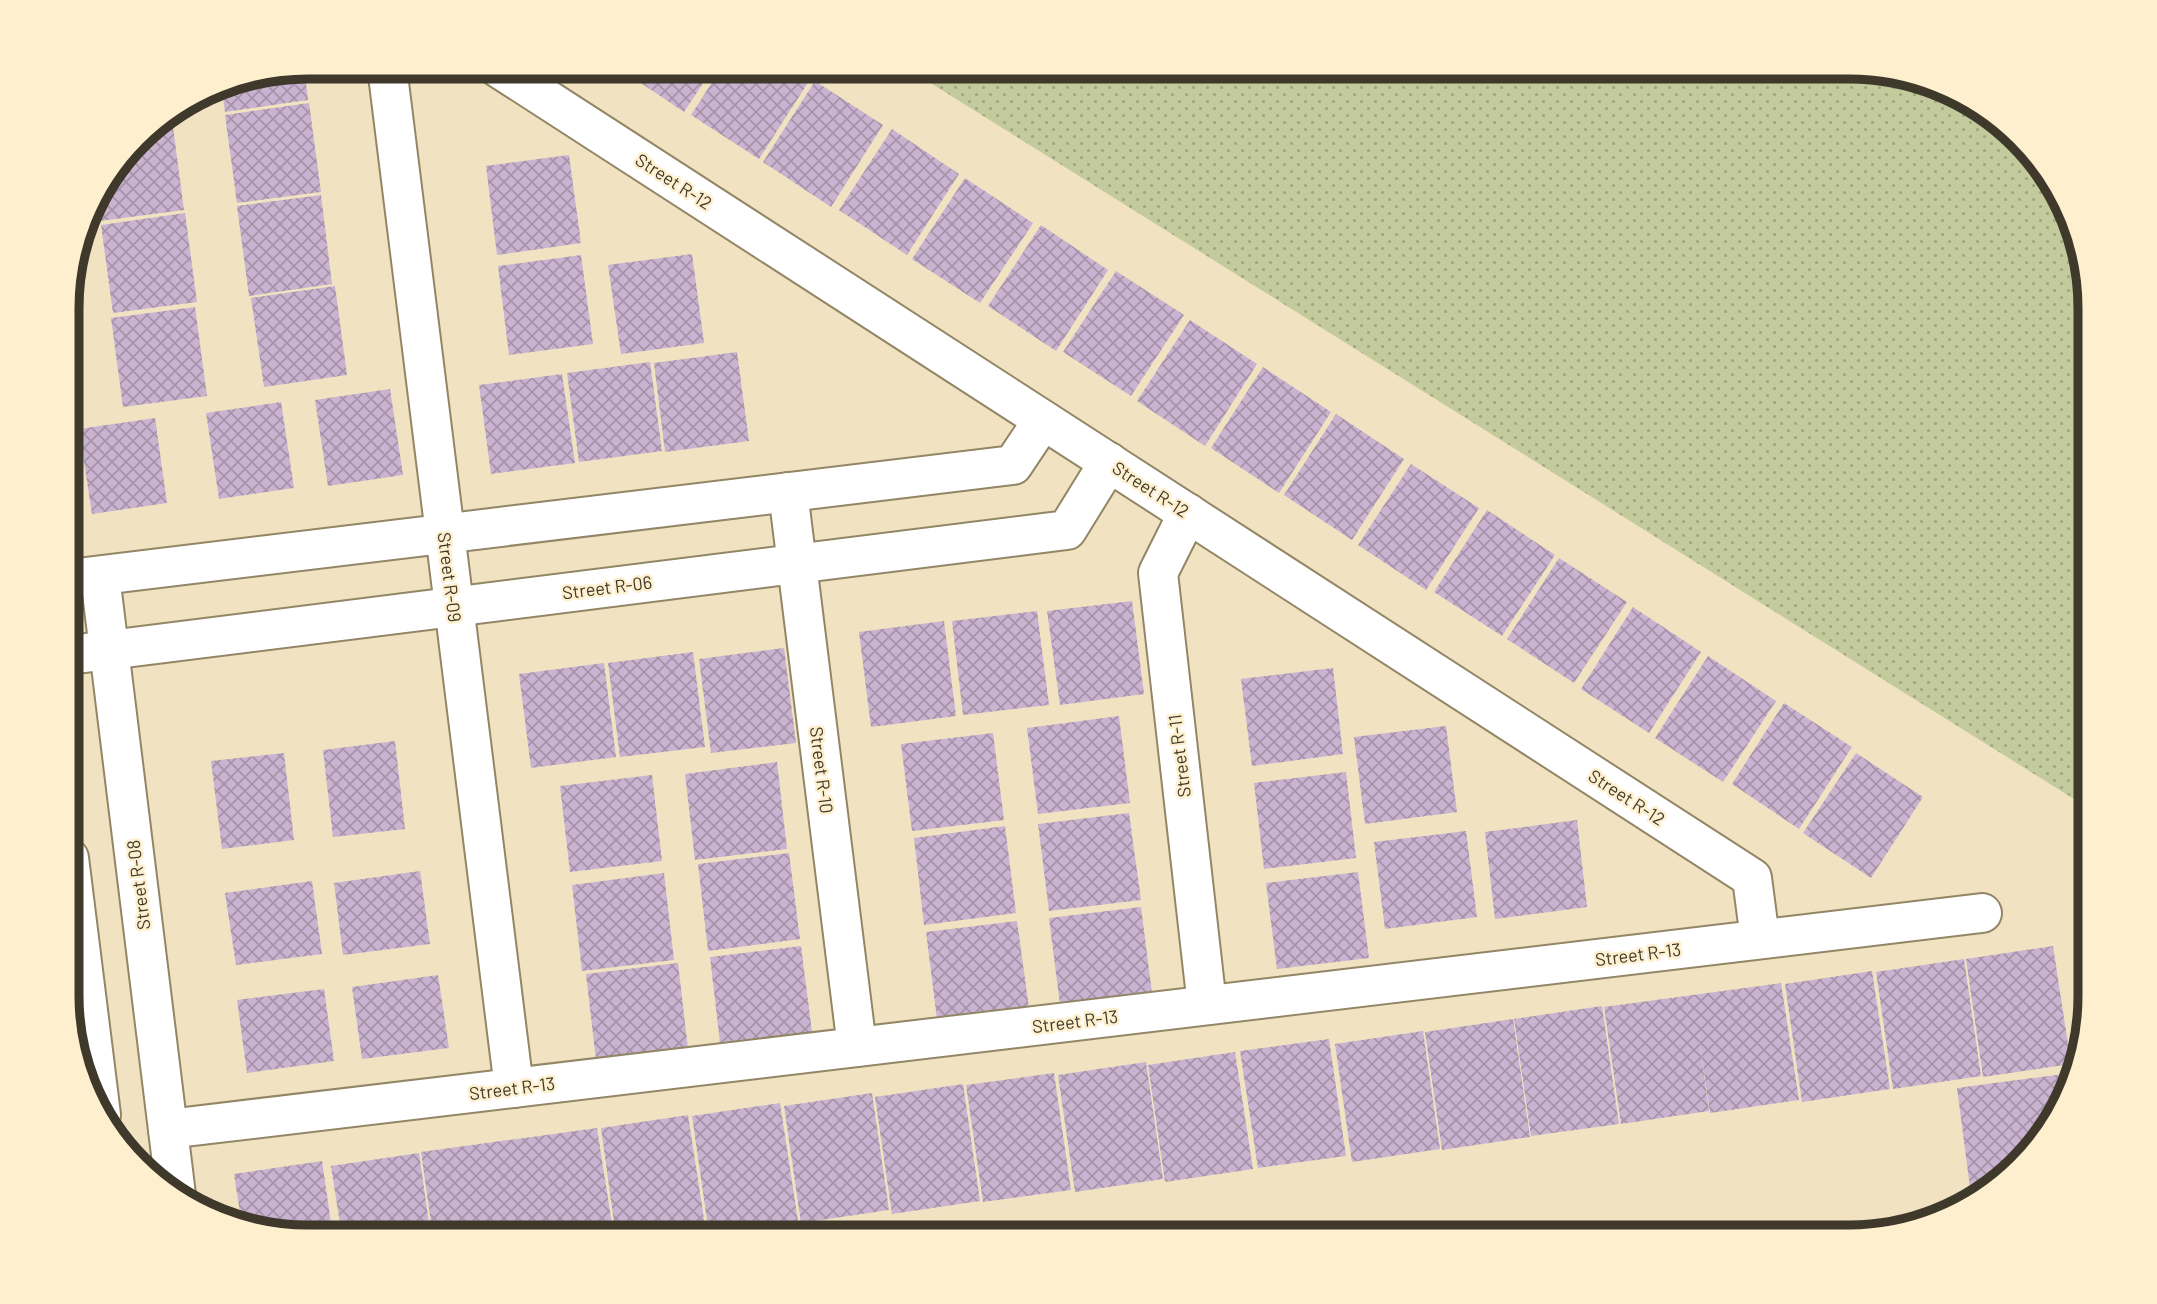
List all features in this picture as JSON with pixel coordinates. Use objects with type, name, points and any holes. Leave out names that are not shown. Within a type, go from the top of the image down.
[{"type":"street","name":"Street R-09","points":[[389,79],[514,1088]]},
{"type":"street","name":"Street R-12","points":[[517,79],[1752,878],[1760,939]]},
{"type":"street","points":[[84,578],[1013,465],[1043,420]]},
{"type":"street","name":"Street R-06","points":[[79,654],[1067,530],[1109,462]]},
{"type":"street","name":"Street R-10","points":[[788,492],[857,1047]]},
{"type":"street","name":"Street R-11","points":[[1188,513],[1158,573],[1208,1005]]},
{"type":"street","name":"Street R-08","points":[[84,578],[109,649],[174,1182]]},
{"type":"street","name":"Street R-13","points":[[168,1129],[1982,913]]},
{"type":"street","points":[[79,936],[99,1089]]},
{"type":"green space","points":[[924,79],[1849,79],[1908,87],[1937,96],[1964,109],[2000,136],[2040,181],[2055,207],[2074,263],[2078,293],[2078,801]]},
{"type":"building","points":[[305,79],[308,100],[225,112],[223,96],[278,81]]},
{"type":"building","points":[[635,79],[706,79],[684,112]]},
{"type":"building","points":[[714,79],[810,79],[759,159],[691,115]]},
{"type":"building","points":[[815,81],[883,125],[831,207],[763,162]]},
{"type":"building","points":[[309,103],[321,192],[237,203],[225,115]]},
{"type":"building","points":[[173,124],[184,210],[100,221],[102,207],[126,168],[146,146]]},
{"type":"building","points":[[892,129],[959,174],[907,255],[839,210]]},
{"type":"building","points":[[569,155],[581,243],[497,255],[486,166]]},
{"type":"building","points":[[965,178],[1033,223],[980,303],[912,259]]},
{"type":"building","points":[[321,195],[332,284],[249,296],[237,206]]},
{"type":"building","points":[[185,213],[197,302],[113,313],[101,225]]},
{"type":"building","points":[[1041,225],[1108,270],[1056,351],[988,306]]},
{"type":"building","points":[[692,254],[704,343],[621,354],[608,265]]},
{"type":"building","points":[[581,255],[593,344],[509,355],[498,266]]},
{"type":"building","points":[[1116,271],[1184,315],[1131,396],[1063,352]]},
{"type":"building","points":[[335,286],[347,375],[264,387],[251,298]]},
{"type":"building","points":[[195,307],[207,396],[123,407],[111,318]]},
{"type":"building","points":[[1190,320],[1257,364],[1205,446],[1137,401]]},
{"type":"building","points":[[737,352],[749,441],[665,452],[654,363]]},
{"type":"building","points":[[650,362],[662,451],[579,462],[567,373]]},
{"type":"building","points":[[1263,367],[1331,412],[1279,493],[1211,448]]},
{"type":"building","points":[[562,374],[575,463],[491,474],[479,385]]},
{"type":"building","points":[[390,389],[403,475],[328,486],[315,400]]},
{"type":"building","points":[[281,402],[294,488],[219,499],[206,413]]},
{"type":"building","points":[[1336,414],[1404,459],[1352,540],[1284,495]]},
{"type":"building","points":[[155,418],[167,503],[92,514],[79,429]]},
{"type":"building","points":[[1411,464],[1479,508],[1426,590],[1358,545]]},
{"type":"building","points":[[1487,510],[1555,555],[1502,636],[1434,592]]},
{"type":"building","points":[[1559,558],[1627,602],[1574,683],[1507,639]]},
{"type":"building","points":[[1132,601],[1144,694],[1060,705],[1047,611]]},
{"type":"building","points":[[1633,607],[1701,652],[1649,733],[1581,689]]},
{"type":"building","points":[[1037,611],[1049,705],[963,715],[952,621]]},
{"type":"building","points":[[944,621],[956,716],[871,727],[859,632]]},
{"type":"building","points":[[784,648],[796,743],[711,753],[699,659]]},
{"type":"building","points":[[693,652],[705,747],[620,757],[608,663]]},
{"type":"building","points":[[1708,656],[1776,701],[1723,782],[1655,738]]},
{"type":"building","points":[[604,663],[616,757],[531,768],[519,674]]},
{"type":"building","points":[[1333,668],[1343,754],[1252,766],[1241,679]]},
{"type":"building","points":[[1784,703],[1852,747],[1799,829],[1732,784]]},
{"type":"building","points":[[1119,716],[1130,803],[1038,814],[1027,728]]},
{"type":"building","points":[[1446,726],[1457,812],[1365,824],[1354,737]]},
{"type":"building","points":[[993,733],[1004,820],[912,831],[901,744]]},
{"type":"building","points":[[395,741],[405,829],[333,837],[323,750]]},
{"type":"building","points":[[284,753],[294,840],[222,849],[211,761]]},
{"type":"building","points":[[1856,753],[1923,797],[1871,878],[1803,833]]},
{"type":"building","points":[[777,762],[787,849],[695,860],[685,774]]},
{"type":"building","points":[[1346,772],[1356,858],[1264,869],[1254,783]]},
{"type":"building","points":[[652,775],[662,861],[570,872],[560,786]]},
{"type":"building","points":[[1129,813],[1141,900],[1049,911],[1038,824]]},
{"type":"building","points":[[1577,820],[1587,907],[1495,919],[1485,832]]},
{"type":"building","points":[[1005,826],[1016,913],[924,925],[914,838]]},
{"type":"building","points":[[1466,831],[1477,917],[1385,929],[1374,842]]},
{"type":"building","points":[[789,853],[800,939],[708,951],[698,864]]},
{"type":"building","points":[[420,871],[430,944],[343,955],[334,883]]},
{"type":"building","points":[[1358,872],[1369,958],[1277,969],[1266,883]]},
{"type":"building","points":[[664,873],[674,960],[582,971],[572,885]]},
{"type":"building","points":[[312,881],[322,954],[236,965],[225,893]]},
{"type":"building","points":[[1141,907],[1152,993],[1060,1005],[1049,918]]},
{"type":"building","points":[[1017,921],[1029,1008],[937,1019],[926,932]]},
{"type":"building","points":[[801,946],[812,1032],[720,1043],[710,957]]},
{"type":"building","points":[[2053,946],[2070,1056],[2068,1065],[1983,1077],[1966,959]]},
{"type":"building","points":[[1964,959],[1981,1076],[1893,1089],[1876,972]]},
{"type":"building","points":[[678,963],[688,1049],[596,1060],[586,974]]},
{"type":"building","points":[[1872,971],[1890,1089],[1802,1102],[1785,984]]},
{"type":"building","points":[[438,975],[449,1048],[362,1059],[352,987]]},
{"type":"building","points":[[1781,983],[1799,1100],[1710,1113],[1698,1031],[1709,1111],[1621,1124],[1604,1007]]},
{"type":"building","points":[[324,989],[334,1061],[247,1073],[237,1000]]},
{"type":"building","points":[[1602,1006],[1619,1124],[1531,1136],[1514,1019]]},
{"type":"building","points":[[1513,1019],[1530,1137],[1442,1150],[1425,1032]]},
{"type":"building","points":[[1423,1031],[1440,1149],[1352,1162],[1335,1044]]},
{"type":"building","points":[[1329,1039],[1346,1156],[1258,1168],[1240,1051]]},
{"type":"building","points":[[1235,1052],[1253,1169],[1165,1182],[1148,1065]]},
{"type":"building","points":[[1146,1062],[1163,1179],[1075,1192],[1058,1075]]},
{"type":"building","points":[[1054,1073],[1071,1190],[983,1202],[966,1085]]},
{"type":"building","points":[[2065,1074],[2048,1111],[2021,1147],[2000,1168],[1970,1190],[1957,1088]]},
{"type":"building","points":[[963,1084],[980,1201],[892,1214],[875,1097]]},
{"type":"building","points":[[872,1093],[889,1210],[801,1223],[784,1106]]},
{"type":"building","points":[[780,1103],[798,1221],[771,1225],[708,1225],[692,1116]]},
{"type":"building","points":[[688,1115],[705,1225],[614,1225],[601,1128]]},
{"type":"building","points":[[597,1128],[612,1225],[431,1225],[421,1152]]},
{"type":"building","points":[[419,1153],[429,1225],[340,1225],[331,1166]]},
{"type":"building","points":[[322,1161],[331,1225],[278,1223],[240,1214],[234,1174]]}]
